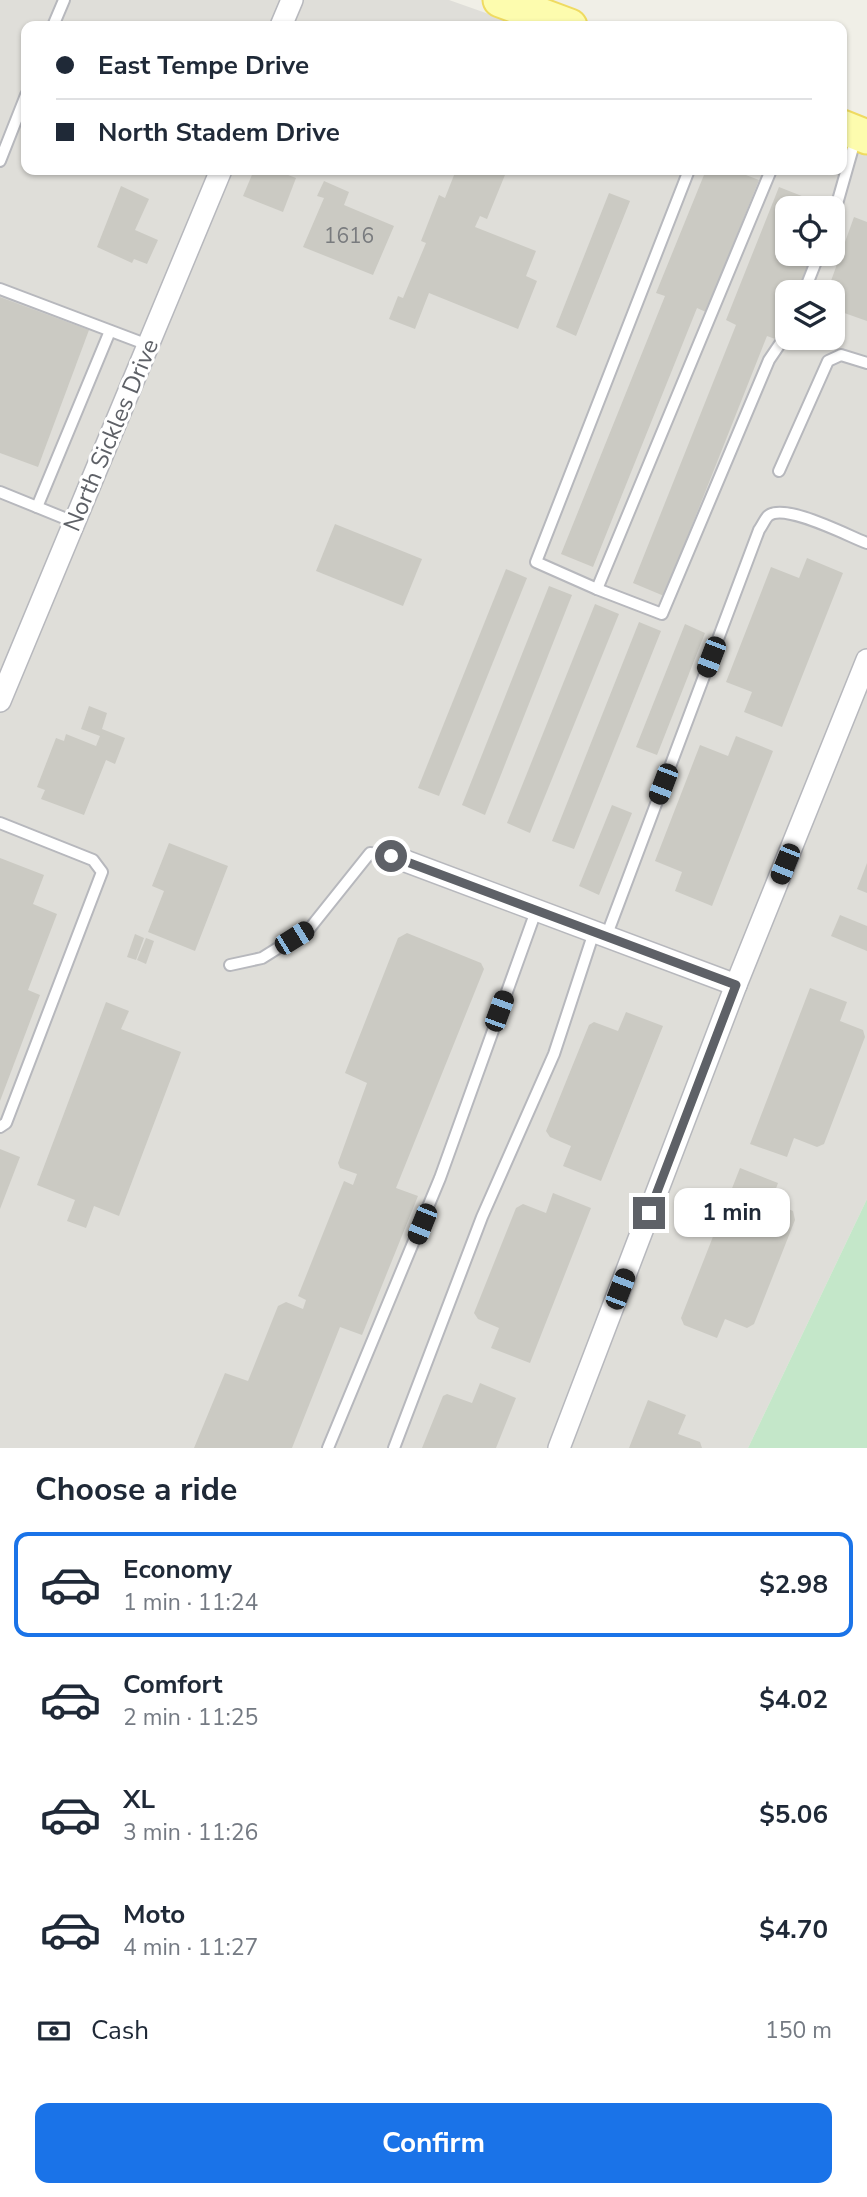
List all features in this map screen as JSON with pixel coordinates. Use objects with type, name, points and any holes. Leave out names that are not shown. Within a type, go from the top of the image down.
[{"type":"main road","points":[[500,0],[557,21]]},
{"type":"street","points":[[283,21],[292,0]]},
{"type":"street","name":"North Sickles Drive","points":[[0,701],[219,175]]},
{"type":"street","points":[[559,1448],[736,985],[867,660]]},
{"type":"street","points":[[391,856],[736,985]]},
{"type":"lane","points":[[56,21],[64,0]]},
{"type":"lane","points":[[0,161],[21,108]]},
{"type":"lane","points":[[847,163],[855,132]]},
{"type":"lane","points":[[687,175],[536,562],[662,614],[769,360],[776,350]]},
{"type":"lane","points":[[597,589],[769,175]]},
{"type":"lane","points":[[839,196],[844,175]]},
{"type":"lane","points":[[0,289],[148,345]]},
{"type":"lane","points":[[37,507],[110,331]]},
{"type":"lane","points":[[779,471],[828,361],[841,355],[867,363]]},
{"type":"lane","points":[[0,492],[75,522]]},
{"type":"lane","points":[[394,1448],[482,1217],[554,1054],[759,530],[769,515],[780,511],[867,543]]},
{"type":"lane","points":[[0,823],[93,860],[102,872],[6,1123],[0,1128]]},
{"type":"lane","points":[[230,965],[262,958],[310,928],[370,853],[391,856]]},
{"type":"lane","points":[[328,1448],[440,1178],[536,911]]},
{"type":"shaded area","points":[[0,0],[449,0],[509,21],[21,21],[21,175],[847,175],[847,142],[867,149],[867,1199],[748,1448],[0,1448]]},
{"type":"green space","points":[[867,1199],[867,1448],[748,1448]]},
{"type":"building","points":[[252,175],[288,175],[296,178],[283,212],[243,196]]},
{"type":"building","points":[[454,175],[505,175],[487,219],[480,216],[475,227],[536,251],[526,276],[537,281],[518,329],[429,293],[415,329],[389,319],[398,296],[403,298],[426,243],[421,241],[439,195],[445,198]]},
{"type":"building","points":[[704,175],[746,175],[759,180],[706,312],[697,308],[593,567],[561,554],[665,296],[656,293]]},
{"type":"building","points":[[324,181],[349,192],[344,205],[394,226],[373,275],[303,247],[324,198],[317,196]]},
{"type":"building","points":[[121,186],[149,199],[135,230],[158,240],[147,264],[134,259],[132,263],[97,247]]},
{"type":"building","points":[[779,187],[802,196],[775,196]]},
{"type":"building","points":[[609,193],[630,201],[576,336],[556,327]]},
{"type":"building","points":[[775,197],[775,266],[807,266],[802,280],[775,280],[775,339],[767,336],[664,596],[633,583],[736,325],[726,320]]},
{"type":"building","points":[[854,217],[867,222],[867,321],[845,313],[845,280],[831,280],[836,266],[845,266],[845,242]]},
{"type":"building","points":[[0,297],[89,330],[38,467],[0,453]]},
{"type":"building","points":[[335,524],[422,559],[403,606],[316,571]]},
{"type":"building","points":[[807,558],[843,573],[782,727],[744,712],[752,692],[726,682],[771,567],[799,578]]},
{"type":"building","points":[[506,569],[527,578],[439,796],[418,788]]},
{"type":"building","points":[[549,586],[572,595],[485,815],[462,805]]},
{"type":"building","points":[[595,604],[619,614],[530,833],[507,823]]},
{"type":"building","points":[[639,622],[661,631],[574,849],[552,841]]},
{"type":"building","points":[[685,624],[705,633],[657,755],[636,747]]},
{"type":"building","points":[[89,706],[107,713],[102,729],[125,738],[115,764],[106,760],[84,815],[41,799],[45,790],[37,787],[56,738],[64,741],[66,734],[96,746],[100,736],[81,729]]},
{"type":"building","points":[[736,736],[773,751],[712,906],[675,891],[682,872],[655,861],[700,745],[728,756]]},
{"type":"building","points":[[612,805],[632,813],[599,895],[579,886]]},
{"type":"building","points":[[169,843],[228,866],[195,951],[148,932],[164,891],[152,886]]},
{"type":"building","points":[[0,858],[44,875],[33,904],[57,914],[28,990],[40,995],[0,1101]]},
{"type":"building","points":[[867,863],[867,893],[857,889]]},
{"type":"building","points":[[840,915],[867,926],[867,951],[831,936]]},
{"type":"building","points":[[407,933],[481,963],[484,969],[396,1188],[418,1196],[362,1335],[340,1327],[292,1448],[194,1448],[225,1373],[248,1381],[278,1306],[286,1302],[303,1309],[306,1300],[298,1296],[344,1181],[353,1185],[357,1174],[340,1168],[338,1163],[367,1083],[345,1073],[398,938]]},
{"type":"building","points":[[135,934],[144,938],[136,960],[127,957]]},
{"type":"building","points":[[146,938],[154,941],[146,964],[137,960]]},
{"type":"building","points":[[810,988],[847,1002],[840,1021],[863,1030],[865,1037],[824,1144],[817,1147],[794,1138],[787,1157],[750,1144]]},
{"type":"building","points":[[106,1002],[129,1011],[121,1029],[181,1052],[119,1216],[94,1206],[86,1228],[67,1221],[75,1200],[37,1185]]},
{"type":"building","points":[[626,1012],[663,1026],[601,1181],[563,1166],[571,1146],[550,1137],[546,1131],[589,1025],[594,1022],[618,1031]]},
{"type":"building","points":[[0,1149],[20,1157],[0,1209]]},
{"type":"building","points":[[740,1168],[778,1183],[771,1202],[793,1211],[795,1220],[754,1324],[747,1328],[725,1319],[717,1338],[684,1325],[681,1318]]},
{"type":"building","points":[[553,1193],[591,1208],[530,1363],[491,1348],[499,1328],[478,1319],[474,1313],[516,1208],[523,1204],[546,1213]]},
{"type":"building","points":[[480,1383],[516,1398],[496,1448],[422,1448],[443,1396],[447,1394],[472,1403]]},
{"type":"building","points":[[648,1400],[686,1415],[678,1434],[700,1442],[702,1448],[629,1448]]},
{"type":"route","points":[[391,856],[736,985],[649,1213]]}]
